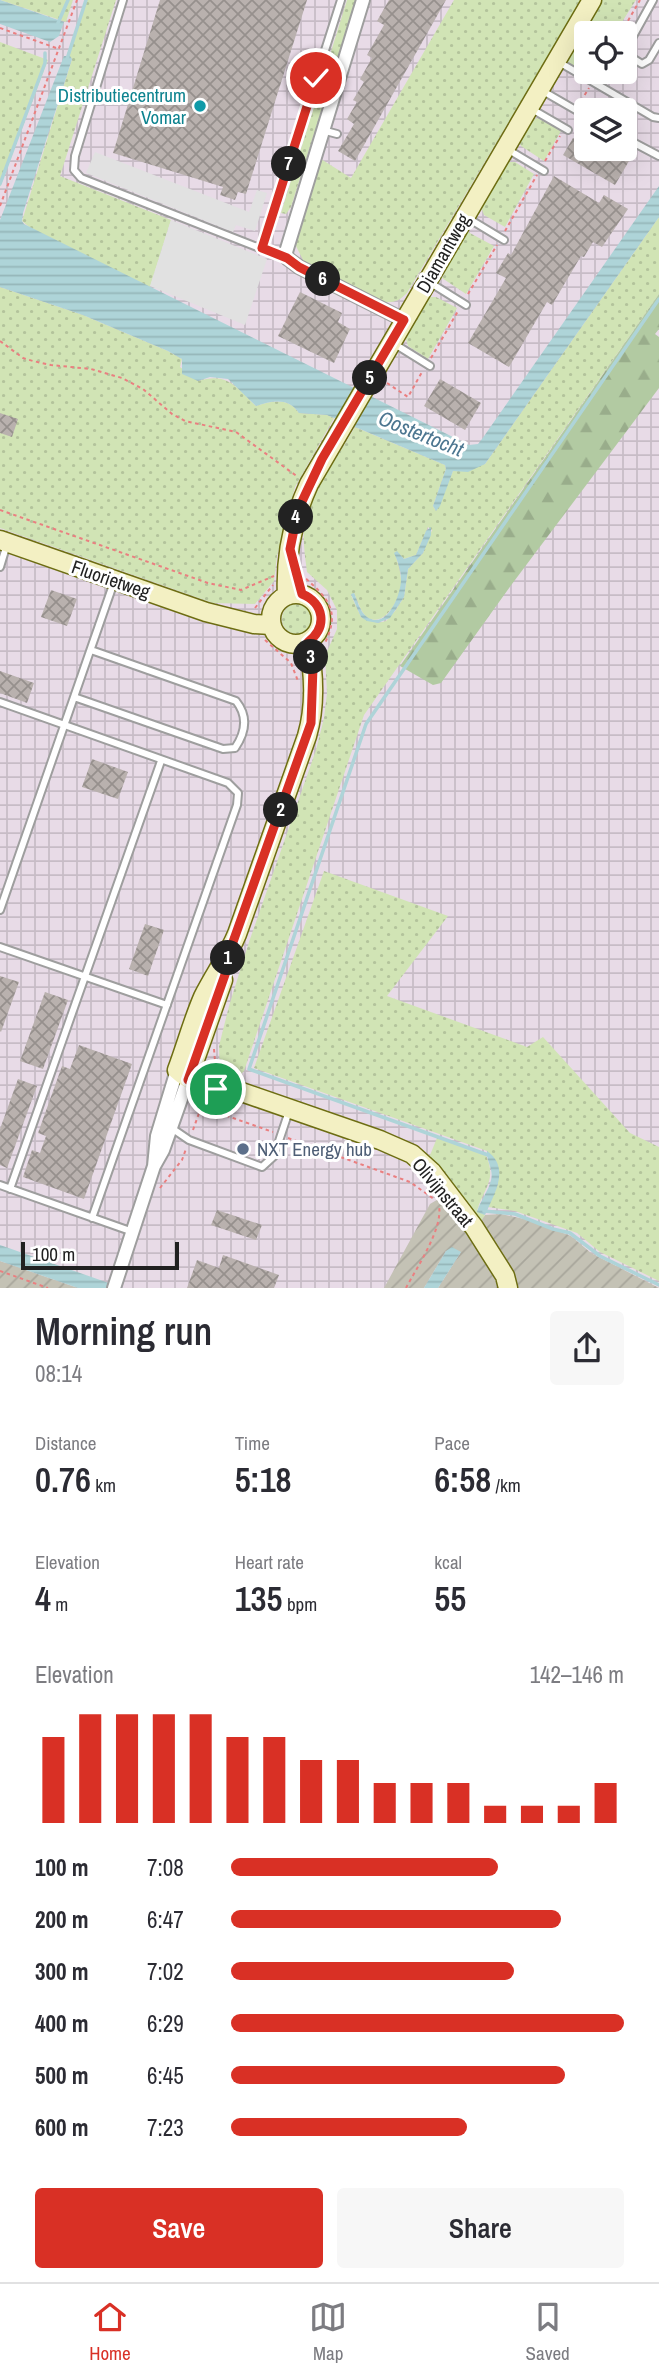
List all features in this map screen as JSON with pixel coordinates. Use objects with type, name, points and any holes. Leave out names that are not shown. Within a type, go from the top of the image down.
[{"type":"street","points":[[363,0],[354,50],[322,130],[287,245],[287,258],[299,267],[404,320]]},
{"type":"street","name":"Diamantweg","points":[[294,595],[286,568],[295,521],[309,484],[592,0]]},
{"type":"street","name":"Fluorietweg","points":[[4,541],[206,612],[265,621]]},
{"type":"street","points":[[115,1284],[154,1166],[163,1150],[180,1099],[202,1000],[220,965],[228,956],[312,716],[310,645],[319,631],[322,616],[315,602],[294,595],[276,604],[265,621],[281,640],[310,645]]},
{"type":"street","points":[[154,1166],[163,1112],[185,1073]]},
{"type":"street","name":"Olivijnstraat","points":[[185,1073],[220,1079],[230,1088],[400,1148],[421,1161],[474,1227],[505,1276],[508,1288]]},
{"type":"lane","points":[[123,0],[80,136],[73,165],[76,174],[287,258]]},
{"type":"lane","points":[[262,248],[341,0]]},
{"type":"lane","points":[[653,0],[627,47],[626,54],[642,64],[649,60],[659,43]]},
{"type":"lane","points":[[556,60],[574,71]]},
{"type":"lane","points":[[595,84],[659,118]]},
{"type":"lane","points":[[540,89],[574,109]]},
{"type":"lane","points":[[529,107],[566,129]]},
{"type":"lane","points":[[322,130],[337,134]]},
{"type":"lane","points":[[637,144],[659,156]]},
{"type":"lane","points":[[505,148],[543,170]]},
{"type":"lane","points":[[464,216],[502,239]]},
{"type":"lane","points":[[427,281],[464,304]]},
{"type":"lane","points":[[390,342],[428,365]]},
{"type":"lane","points":[[0,567],[4,541]]},
{"type":"lane","points":[[0,910],[115,580]]},
{"type":"lane","points":[[74,697],[223,749],[235,748],[243,736],[243,710],[236,701],[91,650]]},
{"type":"lane","points":[[0,702],[228,783],[238,793],[237,805],[92,1218]]},
{"type":"lane","points":[[10,1189],[161,761]]},
{"type":"lane","points":[[0,880],[9,883]]},
{"type":"lane","points":[[0,947],[167,1005]]},
{"type":"lane","points":[[163,1112],[171,1128],[189,1140],[262,1167],[274,1156],[289,1109]]},
{"type":"lane","points":[[0,1185],[133,1232]]},
{"type":"path","points":[[0,206],[77,0]]},
{"type":"path","points":[[628,21],[640,0]]},
{"type":"path","points":[[0,29],[60,50]]},
{"type":"path","points":[[368,380],[408,397],[566,129]]},
{"type":"path","points":[[0,341],[23,358],[51,365],[91,369],[122,378],[143,389],[172,414],[185,421],[236,432],[309,484]]},
{"type":"path","points":[[0,510],[208,583],[242,590],[278,577],[265,621],[291,663]]},
{"type":"path","points":[[303,576],[322,593],[332,609],[332,626],[310,645]]},
{"type":"path","name":"Olivijnstraat","points":[[180,1099],[410,1182],[439,1205],[440,1213],[435,1232],[406,1288]]},
{"type":"path","points":[[0,1271],[48,1288]]},
{"type":"shaded area","points":[[0,0],[659,0],[659,1288],[0,1288]]},
{"type":"shaded area","points":[[95,152],[249,212],[257,190],[267,193],[255,231],[236,225],[233,232],[86,173]]},
{"type":"shaded area","points":[[171,220],[267,259],[245,325],[150,286]]},
{"type":"shaded area","points":[[440,1198],[472,1235],[501,1288],[438,1288],[461,1252],[446,1251],[424,1288],[384,1288],[430,1204]]},
{"type":"shaded area","points":[[501,1214],[529,1220],[571,1236],[591,1253],[659,1288],[516,1288],[478,1226],[485,1215]]},
{"type":"shaded area","points":[[0,1261],[78,1288],[0,1288]]},
{"type":"green space","points":[[0,0],[73,0],[66,22]]},
{"type":"green space","points":[[85,0],[116,0],[60,176],[171,220],[150,287],[34,231],[22,221],[72,59],[67,55]]},
{"type":"green space","points":[[347,0],[356,0],[291,207],[286,214],[281,213]]},
{"type":"green space","points":[[454,0],[581,0],[407,293],[396,301],[383,302],[304,262],[296,246],[297,236],[321,159],[351,178]]},
{"type":"green space","points":[[602,0],[636,0],[623,21],[589,21]]},
{"type":"green space","points":[[0,42],[48,60],[0,187]]},
{"type":"green space","points":[[574,46],[574,66],[565,61]]},
{"type":"green space","points":[[538,118],[561,131],[544,161],[519,142],[531,120]]},
{"type":"green space","points":[[509,162],[515,162],[534,174],[505,227],[484,215],[481,207]]},
{"type":"green space","points":[[659,217],[659,294],[364,715],[244,1071],[233,1082],[220,1076],[219,1046],[249,942],[316,750],[327,693],[325,656],[337,629],[337,610],[327,590],[307,572],[304,529],[313,498],[355,427],[445,465],[433,506],[436,511],[453,471],[485,464]],"holes":[[[428,527],[432,530],[423,553],[408,569],[404,597],[395,611],[386,621],[378,623],[361,617],[351,595],[354,593],[368,618],[374,620],[385,616],[394,605],[401,587],[395,553],[404,559],[416,555]]]},
{"type":"green space","points":[[468,232],[494,246],[466,294],[442,278]]},
{"type":"green space","points":[[0,287],[83,315],[168,351],[182,359],[180,367],[198,381],[217,378],[231,383],[256,406],[285,402],[299,413],[334,418],[295,487],[277,556],[274,581],[255,604],[213,603],[0,528]]},
{"type":"green space","points":[[659,294],[659,329],[655,334],[659,337],[659,388],[441,683],[433,685],[400,666]]},
{"type":"green space","points":[[429,297],[436,297],[457,308],[428,359],[408,346],[406,339]]},
{"type":"green space","points":[[297,604],[307,609],[312,619],[307,629],[297,634],[287,629],[282,619],[287,609]]},
{"type":"green space","points":[[324,871],[448,916],[387,996],[527,1047],[543,1037],[630,1133],[659,1147],[659,1281],[600,1252],[577,1233],[515,1211],[488,1207],[498,1184],[487,1151],[254,1068]]},
{"type":"green space","points":[[437,1138],[486,1155],[490,1178],[477,1211],[485,1215],[478,1226],[428,1160]]},
{"type":"water","points":[[0,0],[64,22],[59,36],[50,42],[0,24]]},
{"type":"water","name":"Oostertocht","points":[[64,56],[70,56],[72,59],[23,213],[24,224],[469,445],[478,444],[482,439],[659,186],[659,217],[485,464],[468,472],[453,471],[436,511],[433,506],[445,465],[327,415],[299,413],[285,402],[256,406],[228,379],[210,377],[198,381],[182,374],[182,359],[168,351],[83,315],[0,287],[0,220]]},
{"type":"water","points":[[431,527],[431,535],[423,553],[408,569],[404,597],[390,618],[378,623],[361,617],[351,594],[354,593],[367,617],[374,620],[387,615],[396,602],[401,580],[394,553],[397,551],[404,559],[416,555],[426,531]]},
{"type":"water","points":[[487,1151],[498,1165],[499,1173],[496,1190],[485,1215],[477,1212],[491,1180]]},
{"type":"water","points":[[0,1245],[123,1288],[78,1288],[0,1261]]},
{"type":"water","points":[[452,1247],[461,1252],[438,1288],[424,1288],[446,1251]]},
{"type":"building","name":"Distributiecentrum Vomar","points":[[160,0],[307,0],[246,194],[238,192],[235,200],[220,195],[223,187],[113,153]]},
{"type":"building","points":[[389,0],[446,0],[355,161],[338,151],[354,124],[347,119],[357,102],[353,100],[364,82],[360,79],[372,58],[367,55],[384,25],[377,21]]},
{"type":"building","points":[[573,138],[574,161],[629,161],[615,185],[563,155]]},
{"type":"building","points":[[554,176],[599,203],[604,195],[628,209],[602,247],[593,242],[584,257],[581,256],[552,305],[547,302],[509,367],[468,343],[506,278],[496,273],[508,253],[511,255]]},
{"type":"building","points":[[300,292],[342,313],[338,322],[350,329],[334,363],[278,336]]},
{"type":"building","points":[[440,379],[481,403],[465,430],[424,406]]},
{"type":"building","points":[[0,413],[18,419],[12,437],[0,433]]},
{"type":"building","points":[[51,590],[77,599],[67,626],[41,617]]},
{"type":"building","points":[[0,671],[34,683],[27,703],[0,693]]},
{"type":"building","points":[[92,759],[128,772],[118,799],[82,787]]},
{"type":"building","points":[[145,924],[164,930],[148,976],[129,969]]},
{"type":"building","points":[[0,976],[19,982],[1,1032],[0,1031]]},
{"type":"building","points":[[45,992],[68,1000],[43,1069],[20,1061]]},
{"type":"building","points":[[79,1045],[132,1064],[84,1199],[23,1177],[32,1150],[40,1153],[46,1136],[38,1133],[62,1066],[70,1069]]},
{"type":"building","points":[[18,1079],[37,1086],[7,1168],[0,1165],[0,1129]]},
{"type":"building","points":[[217,1210],[262,1225],[256,1240],[211,1225]]},
{"type":"building","points":[[223,1255],[279,1275],[274,1288],[187,1288],[197,1260],[219,1268]]},
{"type":"waterway","points":[[58,23],[68,0]]},
{"type":"waterway","points":[[67,59],[86,0]]},
{"type":"waterway","points":[[0,184],[45,63],[45,53]]},
{"type":"waterway","points":[[488,1155],[249,1069],[366,724],[659,299]]},
{"type":"waterway","points":[[484,1211],[515,1214],[570,1233],[600,1256],[659,1285]]},
{"type":"place","name":"Distributiecentrum Vomar","points":[[200,106]]},
{"type":"place","name":"NXT Energy hub","points":[[243,1149]]},
{"type":"route","points":[[216,1089],[188,1080],[227,969],[228,956],[312,716],[313,667],[308,642],[319,631],[322,616],[315,602],[302,594],[293,568],[290,549],[295,521],[314,473],[404,320],[299,267],[287,258],[262,248],[316,78]]}]
